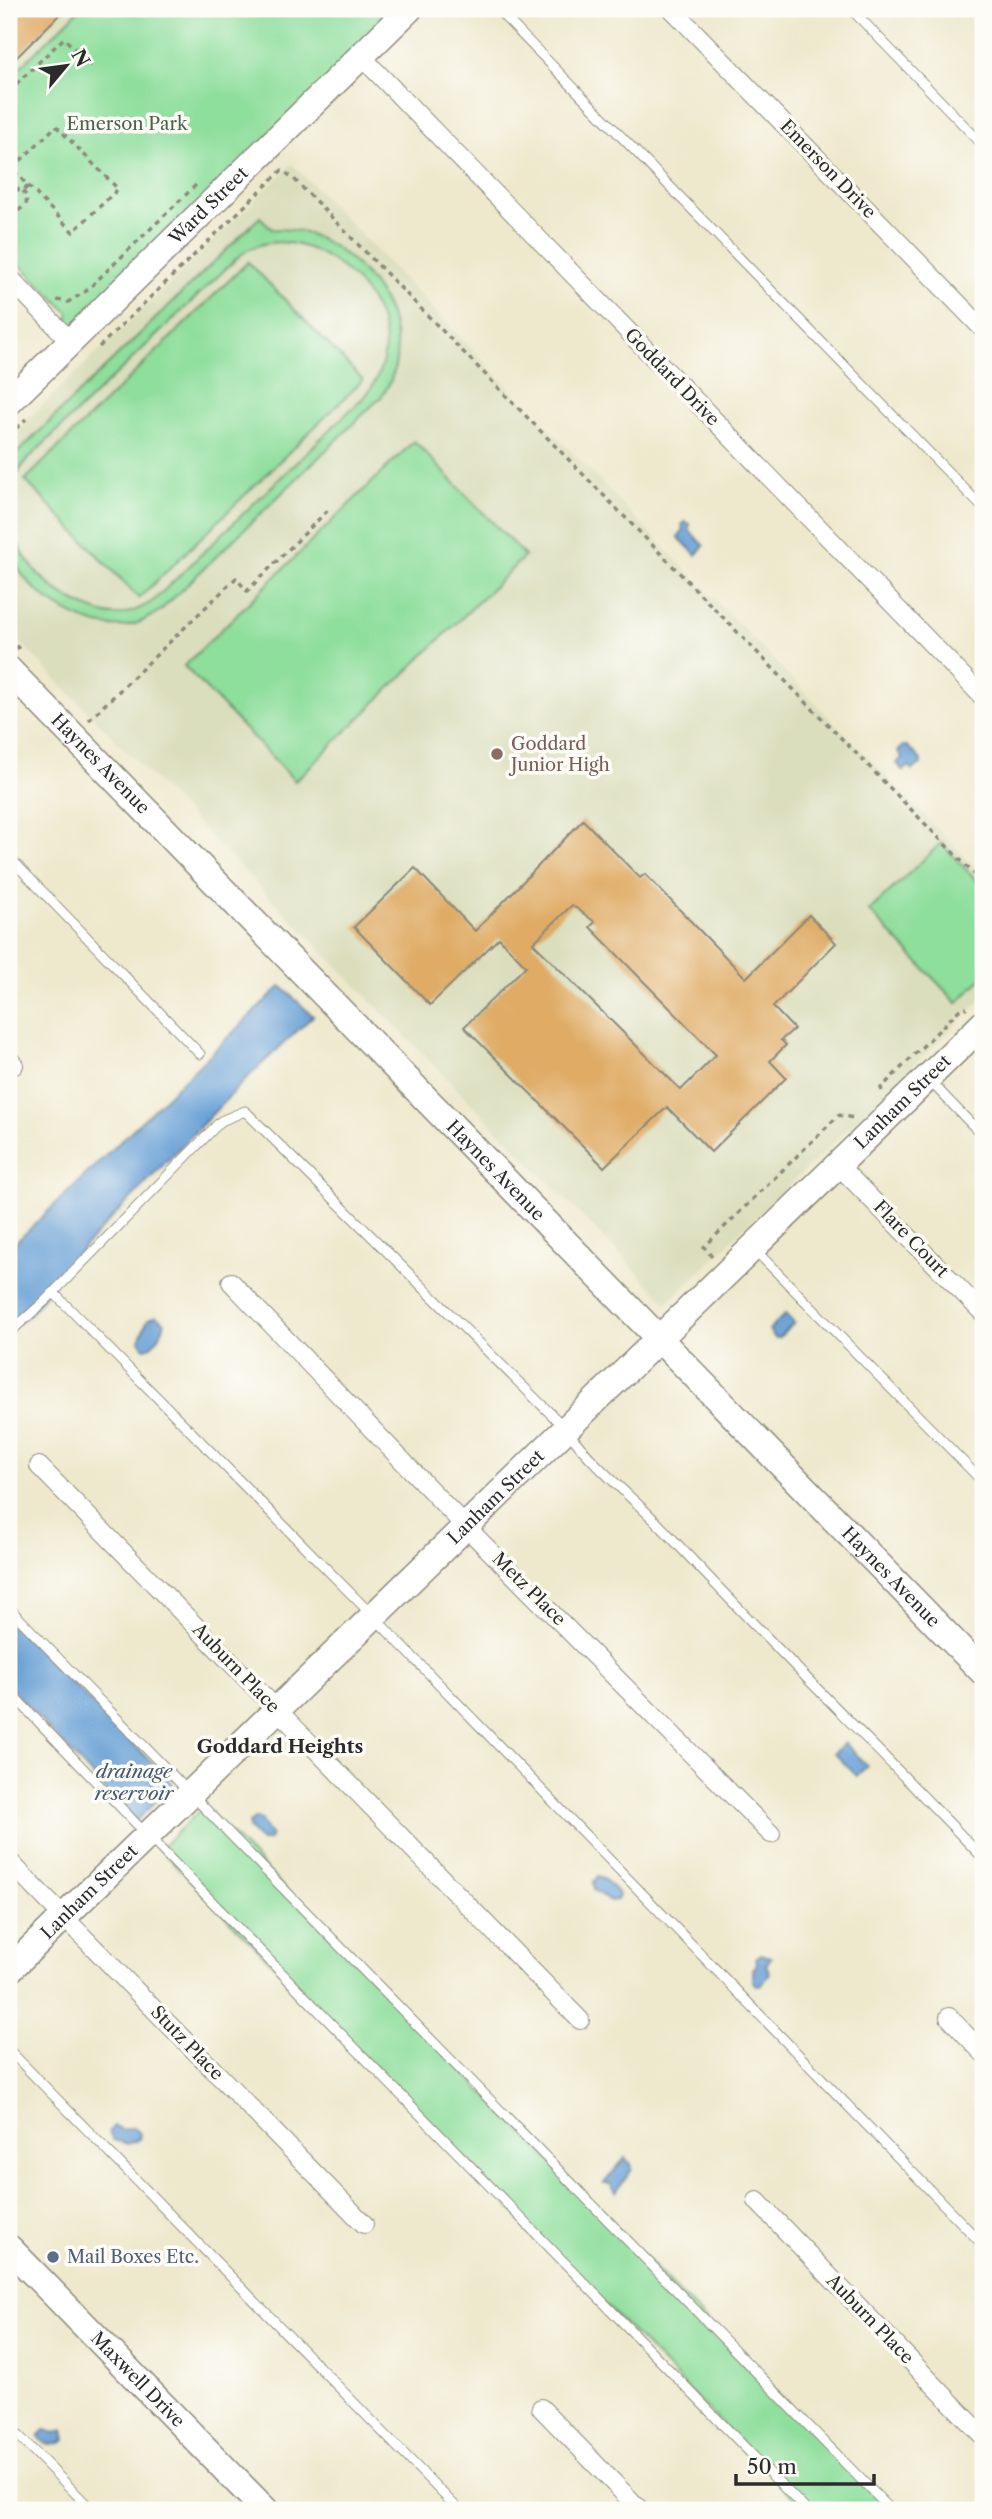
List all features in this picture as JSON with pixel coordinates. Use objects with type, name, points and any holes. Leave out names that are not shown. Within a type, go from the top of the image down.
[{"type":"street","name":"Ward Street","points":[[18,409],[70,341],[409,9]]},
{"type":"street","name":"Emerson Drive","points":[[672,9],[983,329]]},
{"type":"street","name":"Goddard Drive","points":[[361,56],[983,697]]},
{"type":"street","points":[[9,278],[70,341]]},
{"type":"street","name":"Haynes Avenue","points":[[18,664],[659,1340],[983,1672]]},
{"type":"street","name":"Lanham Street","points":[[9,1970],[983,1024]]},
{"type":"street","name":"Flare Court","points":[[838,1165],[983,1313]]},
{"type":"street","name":"Metz Place","points":[[230,1282],[467,1527],[771,1834]]},
{"type":"street","name":"Auburn Place","points":[[39,1466],[580,2020]]},
{"type":"street","name":"Stutz Place","points":[[9,1861],[364,2224]]},
{"type":"street","points":[[949,2017],[983,2053]]},
{"type":"street","name":"Auburn Place","points":[[757,2201],[983,2437]]},
{"type":"street","name":"Maxwell Drive","points":[[9,2248],[265,2510]]},
{"type":"street","points":[[541,2408],[640,2510]]},
{"type":"lane","points":[[497,9],[983,508]]},
{"type":"lane","points":[[851,9],[983,145]]},
{"type":"lane","points":[[9,857],[200,1054]]},
{"type":"lane","points":[[927,1078],[983,1136]]},
{"type":"lane","points":[[9,1333],[53,1292],[221,1121],[245,1111],[567,1430],[582,1450],[648,1513],[712,1582],[983,1858]]},
{"type":"lane","points":[[753,1248],[983,1482]]},
{"type":"lane","points":[[53,1292],[374,1617],[983,2245]]},
{"type":"lane","points":[[9,1608],[891,2510]]},
{"type":"lane","points":[[9,1691],[806,2510]]},
{"type":"lane","points":[[9,2050],[460,2510]]},
{"type":"lane","points":[[9,2426],[92,2510]]},
{"type":"path","points":[[9,91],[64,38],[94,69]]},
{"type":"path","points":[[56,126],[118,189],[73,232],[28,186],[12,169],[56,126]]},
{"type":"path","points":[[95,351],[282,170],[293,178],[983,883]]},
{"type":"path","points":[[56,300],[68,302],[85,292],[202,178]]},
{"type":"path","points":[[9,181],[27,197],[26,205],[9,214]]},
{"type":"path","points":[[23,191],[28,186]]},
{"type":"path","points":[[9,251],[18,261]]},
{"type":"path","points":[[9,435],[18,409]]},
{"type":"path","points":[[87,722],[236,578],[247,591],[329,509]]},
{"type":"path","points":[[9,638],[18,664]]},
{"type":"path","points":[[882,1098],[881,1088],[959,1010],[973,1006],[983,996]]},
{"type":"path","points":[[706,1266],[713,1257],[704,1247],[839,1115],[856,1118]]},
{"type":"shaded area","points":[[9,9],[80,9],[9,78]]},
{"type":"shaded area","name":"Goddard Junior High","points":[[292,164],[983,876],[983,998],[667,1303],[9,631],[9,438]]},
{"type":"green space","name":"Emerson Park","points":[[80,9],[408,9],[70,341],[68,312],[9,254],[9,78]]},
{"type":"green space","points":[[260,217],[272,229],[300,231],[331,245],[352,260],[370,279],[384,301],[393,324],[397,348],[393,373],[382,396],[161,610],[141,622],[127,626],[93,623],[75,616],[42,595],[17,567],[9,547],[9,509],[17,541],[24,555],[58,591],[98,612],[114,615],[132,612],[153,601],[368,393],[378,375],[385,349],[380,319],[369,297],[352,277],[332,260],[308,248],[284,242],[261,245],[239,256],[28,459],[15,480],[9,503],[9,461]]},
{"type":"green space","points":[[248,262],[363,380],[139,598],[25,480]]},
{"type":"green space","points":[[414,441],[525,556],[295,781],[184,666]]},
{"type":"green space","points":[[941,843],[983,887],[983,977],[957,1003],[869,911]]},
{"type":"green space","points":[[204,1806],[891,2510],[806,2510],[160,1849]]},
{"type":"water","points":[[685,522],[690,524],[689,530],[704,546],[696,555],[678,537],[684,531],[682,525]]},
{"type":"water","points":[[907,746],[921,760],[921,764],[912,770],[909,766],[903,771],[897,763],[902,758],[898,751]]},
{"type":"water","points":[[281,986],[313,1016],[244,1081],[67,1265],[30,1314],[9,1330],[9,1249]]},
{"type":"water","points":[[785,1314],[794,1323],[779,1338],[775,1338],[769,1330]]},
{"type":"water","points":[[156,1316],[165,1322],[162,1330],[155,1342],[144,1348],[139,1340],[148,1319]]},
{"type":"water","name":"drainage reservoir","points":[[9,1620],[173,1784],[135,1822],[9,1686]]},
{"type":"water","points":[[845,1743],[867,1766],[857,1776],[834,1753]]},
{"type":"water","points":[[256,1818],[261,1820],[271,1836],[268,1841],[260,1841],[249,1829],[249,1823]]},
{"type":"water","points":[[598,1877],[615,1890],[619,1896],[617,1900],[610,1901],[594,1890],[593,1882]]},
{"type":"water","points":[[761,1954],[771,1957],[766,1965],[770,1973],[762,1984],[757,1985],[753,1982],[753,1969],[757,1964],[756,1958]]},
{"type":"water","points":[[114,2126],[123,2130],[135,2128],[140,2134],[139,2139],[128,2144],[113,2140],[109,2132]]},
{"type":"water","points":[[625,2158],[632,2169],[616,2192],[610,2184],[604,2183]]},
{"type":"water","points":[[45,2430],[55,2433],[63,2430],[65,2440],[58,2444],[47,2444],[39,2436]]},
{"type":"building","points":[[9,9],[65,9],[9,65]]},
{"type":"building","points":[[583,820],[640,878],[645,874],[746,978],[809,915],[836,943],[773,1007],[794,1029],[781,1040],[786,1045],[770,1061],[786,1078],[711,1152],[667,1107],[604,1167],[464,1027],[526,966],[499,938],[430,1005],[354,927],[415,868],[475,931]],"holes":[[[572,905],[595,922],[590,927],[716,1055],[681,1090],[533,943]]]},
{"type":"place","name":"Goddard Junior High","points":[[497,754]]},
{"type":"place","name":"Mail Boxes Etc.","points":[[53,2257]]},
{"type":"district","name":"Goddard Heights","points":[[280,1746]]}]
